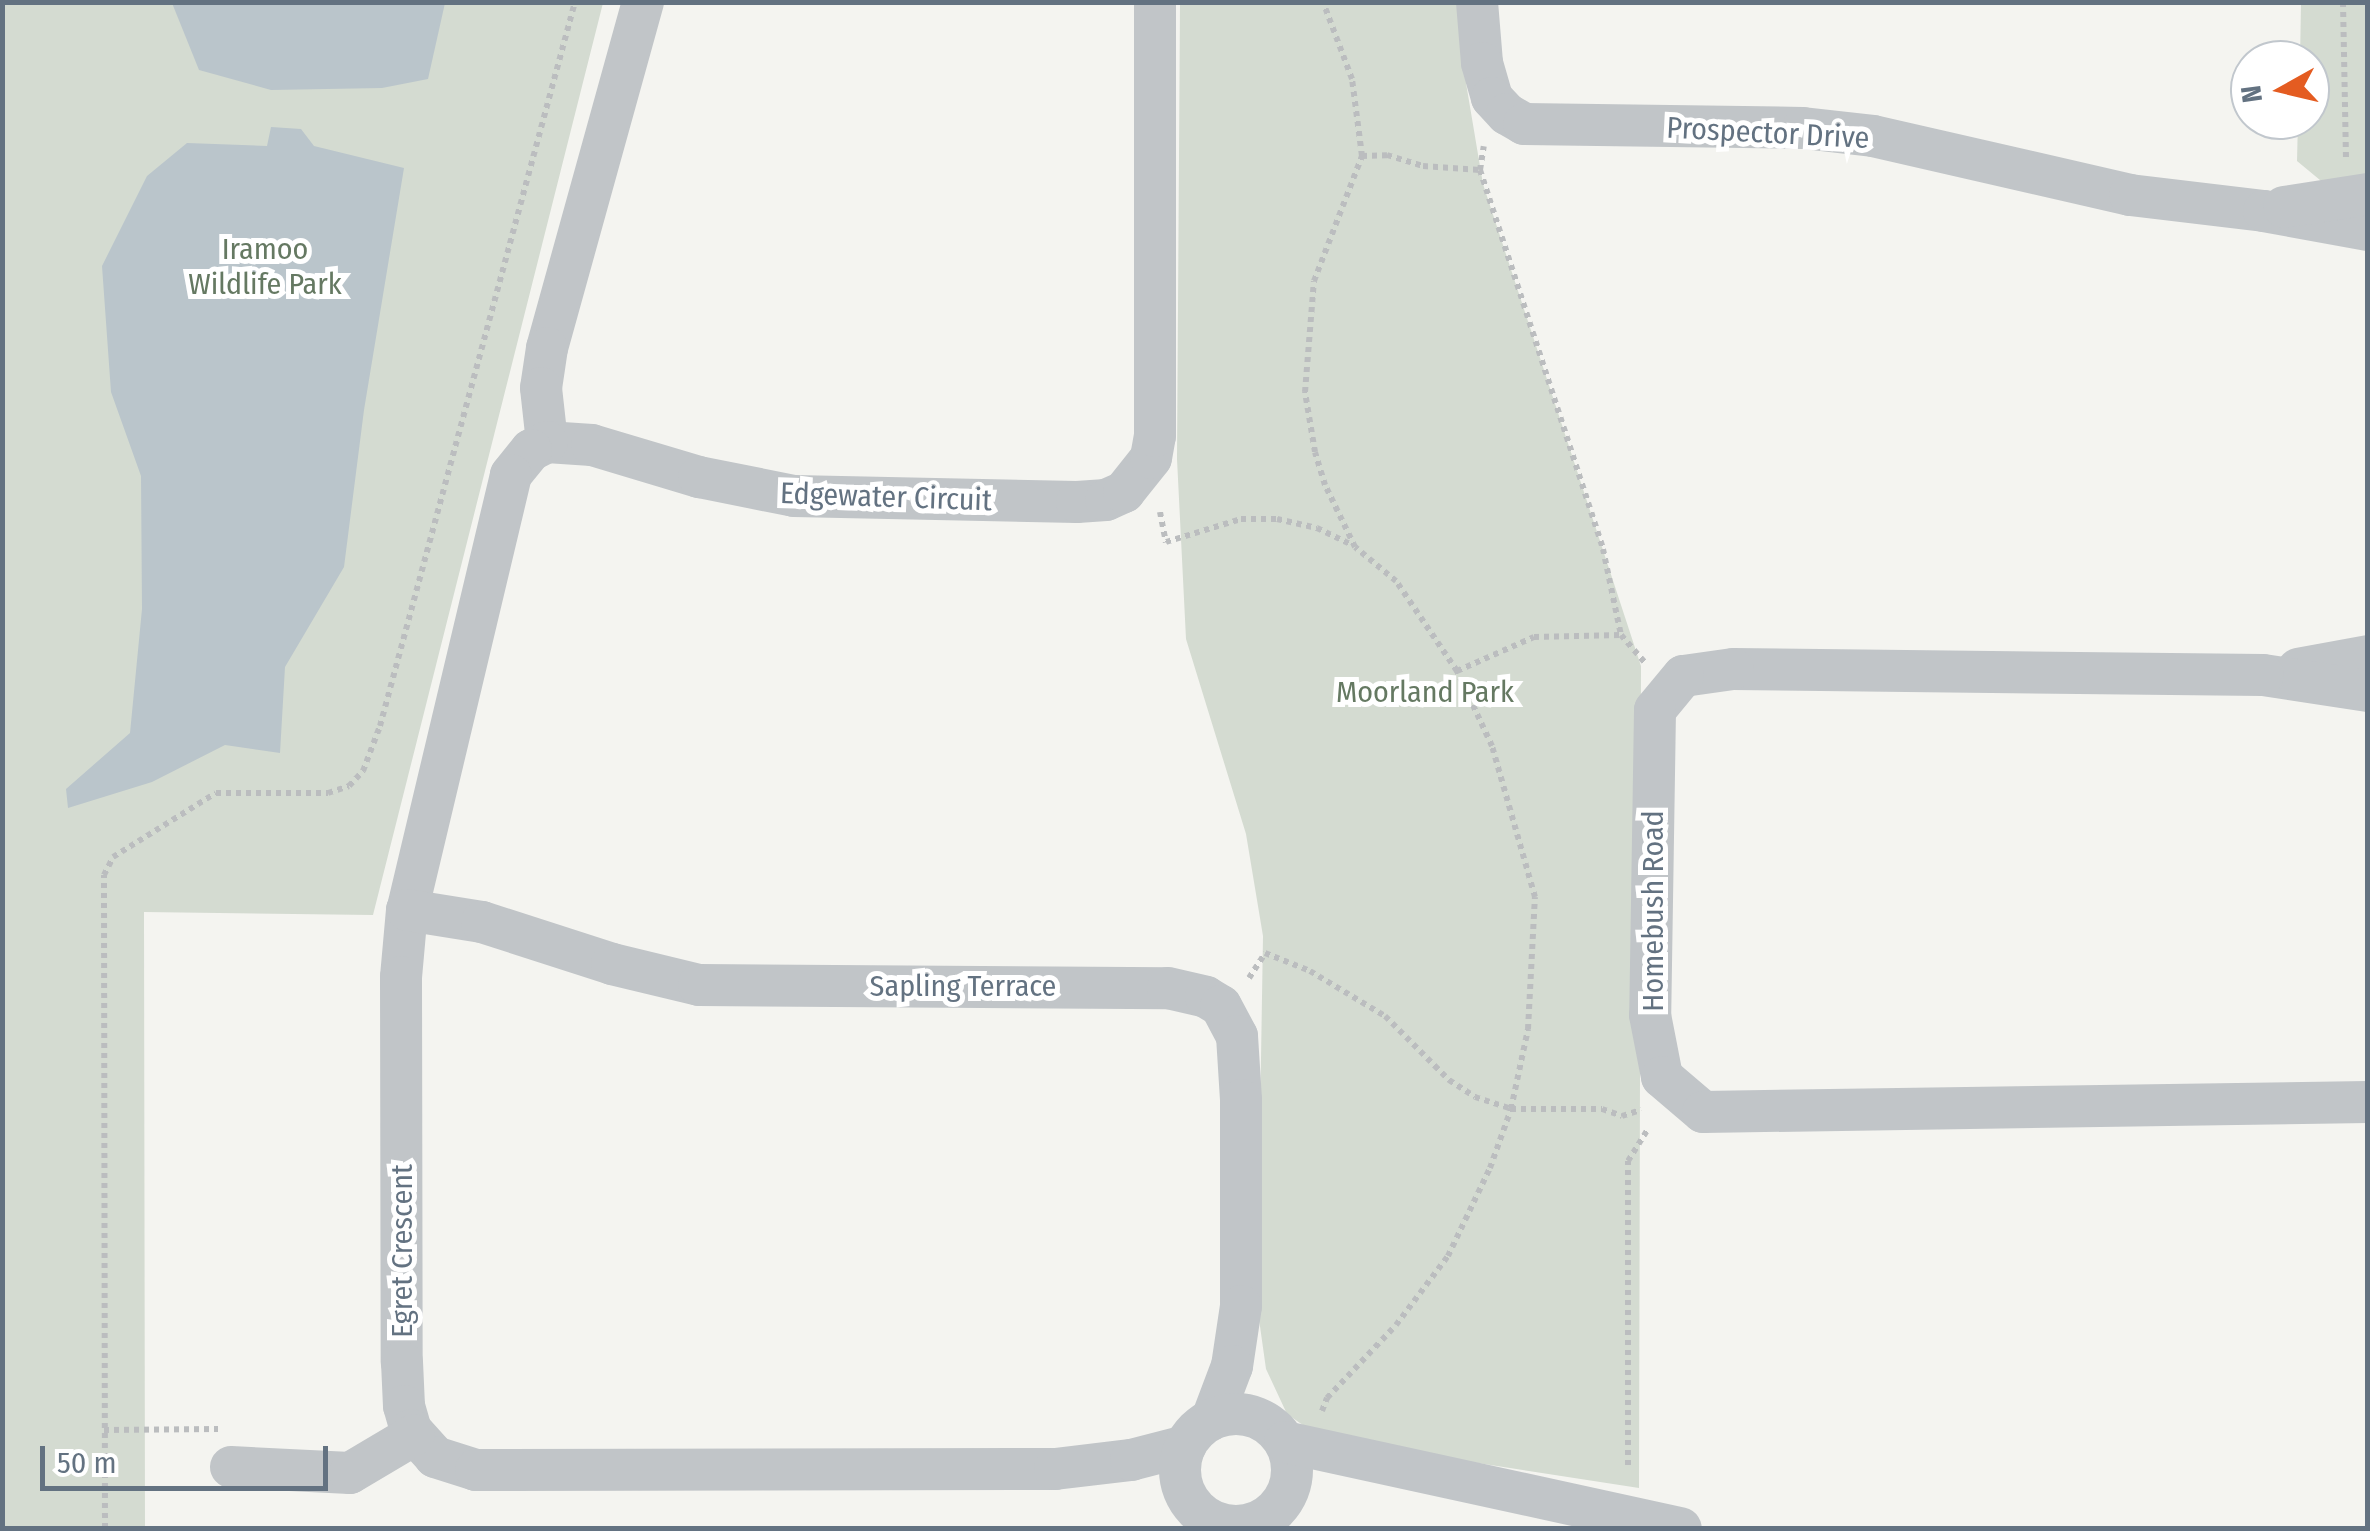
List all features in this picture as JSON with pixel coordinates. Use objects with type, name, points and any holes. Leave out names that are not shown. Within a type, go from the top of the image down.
[{"type":"street","points":[[547,442],[541,388],[547,348],[642,2]]},
{"type":"street","name":"Edgewater Circuit","points":[[547,442],[592,445],[699,478],[794,496],[1078,502],[1106,500],[1124,492],[1150,458],[1154,436],[1155,2]]},
{"type":"street","name":"Prospector Drive","points":[[1477,2],[1482,64],[1492,98],[1524,124],[1803,128],[1873,136],[2130,195],[2264,211],[2368,230]]},
{"type":"street","name":"Prospector Drive","points":[[2264,211],[2357,180]]},
{"type":"street","name":"Egret Crescent","points":[[414,1435],[404,1406],[402,1362],[401,977],[407,910],[511,475],[531,450],[547,442]]},
{"type":"street","name":"Homebush Road","points":[[2263,675],[2368,656]]},
{"type":"street","name":"Homebush Road","points":[[1686,1097],[1662,1077],[1650,1014],[1654,710],[1683,676],[1733,669],[2263,675],[2368,692]]},
{"type":"street","name":"Sapling Terrace","points":[[407,910],[482,922],[612,964],[699,985],[1168,988],[1206,996],[1231,1019],[1239,1052],[1241,1306],[1232,1366],[1199,1433]]},
{"type":"street","points":[[1686,1097],[1702,1112],[2368,1102]]},
{"type":"street","name":"Sapling Terrace","points":[[1241,1306],[1255,1378],[1290,1440]]},
{"type":"street","points":[[232,1467],[350,1473],[414,1435],[434,1457],[476,1470],[1054,1469],[1131,1460],[1242,1414],[1290,1440],[1404,1472],[1682,1528]]},
{"type":"street","points":[[1199,1433],[1180,1463],[1199,1514]]},
{"type":"street","points":[[1267,1515],[1292,1478],[1290,1440]]},
{"type":"street","points":[[1054,1469],[1140,1483],[1199,1514],[1240,1527],[1336,1481],[1404,1472]]},
{"type":"path","points":[[105,1528],[104,875],[113,857],[216,793],[328,794],[349,786],[363,771],[390,689],[575,2]]},
{"type":"path","points":[[1324,2],[1352,79],[1362,156],[1314,281],[1305,392],[1325,485],[1356,547]]},
{"type":"path","points":[[2343,2],[2357,180]]},
{"type":"path","points":[[1491,134],[1484,142],[1480,170],[1603,549],[1621,635],[1652,672]]},
{"type":"path","points":[[1362,156],[1388,155],[1423,166],[1480,170]]},
{"type":"path","points":[[1158,504],[1166,542],[1241,518],[1276,519],[1317,528],[1356,547],[1396,581],[1457,671],[1492,746],[1535,897],[1528,1029],[1511,1109],[1490,1168],[1448,1256],[1396,1325],[1290,1440]]},
{"type":"path","points":[[1457,671],[1534,637],[1621,635]]},
{"type":"path","points":[[1242,984],[1265,953],[1310,971],[1385,1016],[1449,1080],[1475,1097],[1511,1109],[1602,1109],[1622,1116],[1686,1097]]},
{"type":"path","points":[[1628,1464],[1628,1160],[1648,1129]]},
{"type":"path","points":[[104,1430],[220,1429],[232,1467]]},
{"type":"green space","name":"Iramoo Wildlife Park","points":[[3,3],[603,3],[373,915],[144,912],[145,1528],[3,1528]]},
{"type":"green space","name":"Moorland Park","points":[[1180,3],[1466,3],[1466,83],[1483,184],[1641,666],[1639,1488],[1323,1439],[1287,1414],[1266,1369],[1257,1305],[1263,936],[1246,834],[1186,639],[1177,459]]},
{"type":"green space","points":[[2301,3],[2367,3],[2367,182],[2326,185],[2297,161],[2298,140],[2330,140],[2330,40],[2300,40]]},
{"type":"shaded area","points":[[172,3],[445,3],[428,79],[382,88],[271,90],[199,70]]},
{"type":"shaded area","points":[[271,127],[301,129],[314,146],[404,168],[364,410],[344,567],[285,667],[280,753],[225,745],[152,782],[68,808],[66,789],[130,733],[142,609],[141,476],[111,392],[102,266],[147,176],[187,143],[267,146]]}]
